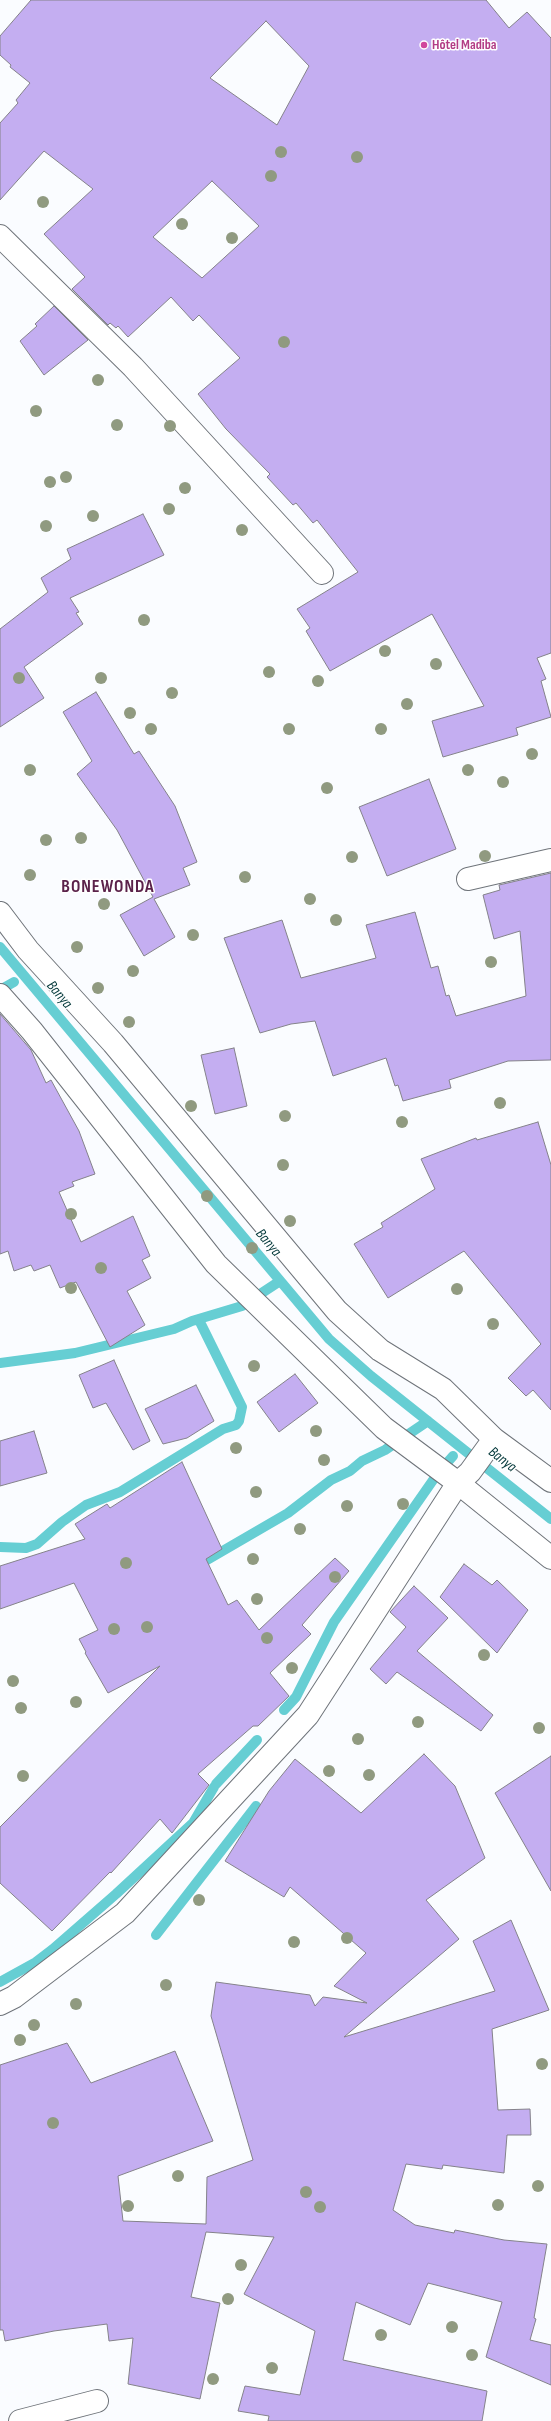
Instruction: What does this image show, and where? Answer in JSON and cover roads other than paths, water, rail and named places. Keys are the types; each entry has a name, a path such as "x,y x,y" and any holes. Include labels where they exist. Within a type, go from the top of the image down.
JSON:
{"street":[{"path":"0,236 133,367 322,573"},
{"path":"468,879 551,860"},
{"path":"0,913 28,950 113,1043 337,1311 380,1350 443,1389 490,1444 551,1481"},
{"path":"0,995 32,1031 216,1264 384,1428 464,1477 551,1558"},
{"path":"0,2004 14,1997 125,1913 308,1715 464,1477 490,1444"},
{"path":"20,2421 97,2401"}],"waterway":[{"name":"Banya","path":"0,947 329,1339 371,1376 551,1519"},
{"path":"0,990 14,982"},
{"path":"0,1363 75,1353 174,1329 192,1321 242,1306 280,1281"},
{"path":"0,1547 26,1548 37,1544 62,1522 86,1505 120,1492 223,1429 236,1425 239,1421 242,1407 199,1320"},
{"path":"195,1567 288,1513 331,1480 350,1471 362,1461 385,1450 428,1421"},
{"path":"284,1710 296,1697 334,1622 438,1473 453,1456"},
{"path":"216,1784 257,1740"},
{"path":"0,1982 36,1962 116,1894 193,1823 214,1787"},
{"path":"156,1935 256,1806"}],"place":[{"name":"Hôtel Madiba","path":"424,45"}],"district":[{"name":"BONEWONDA","path":"108,887"}]}
